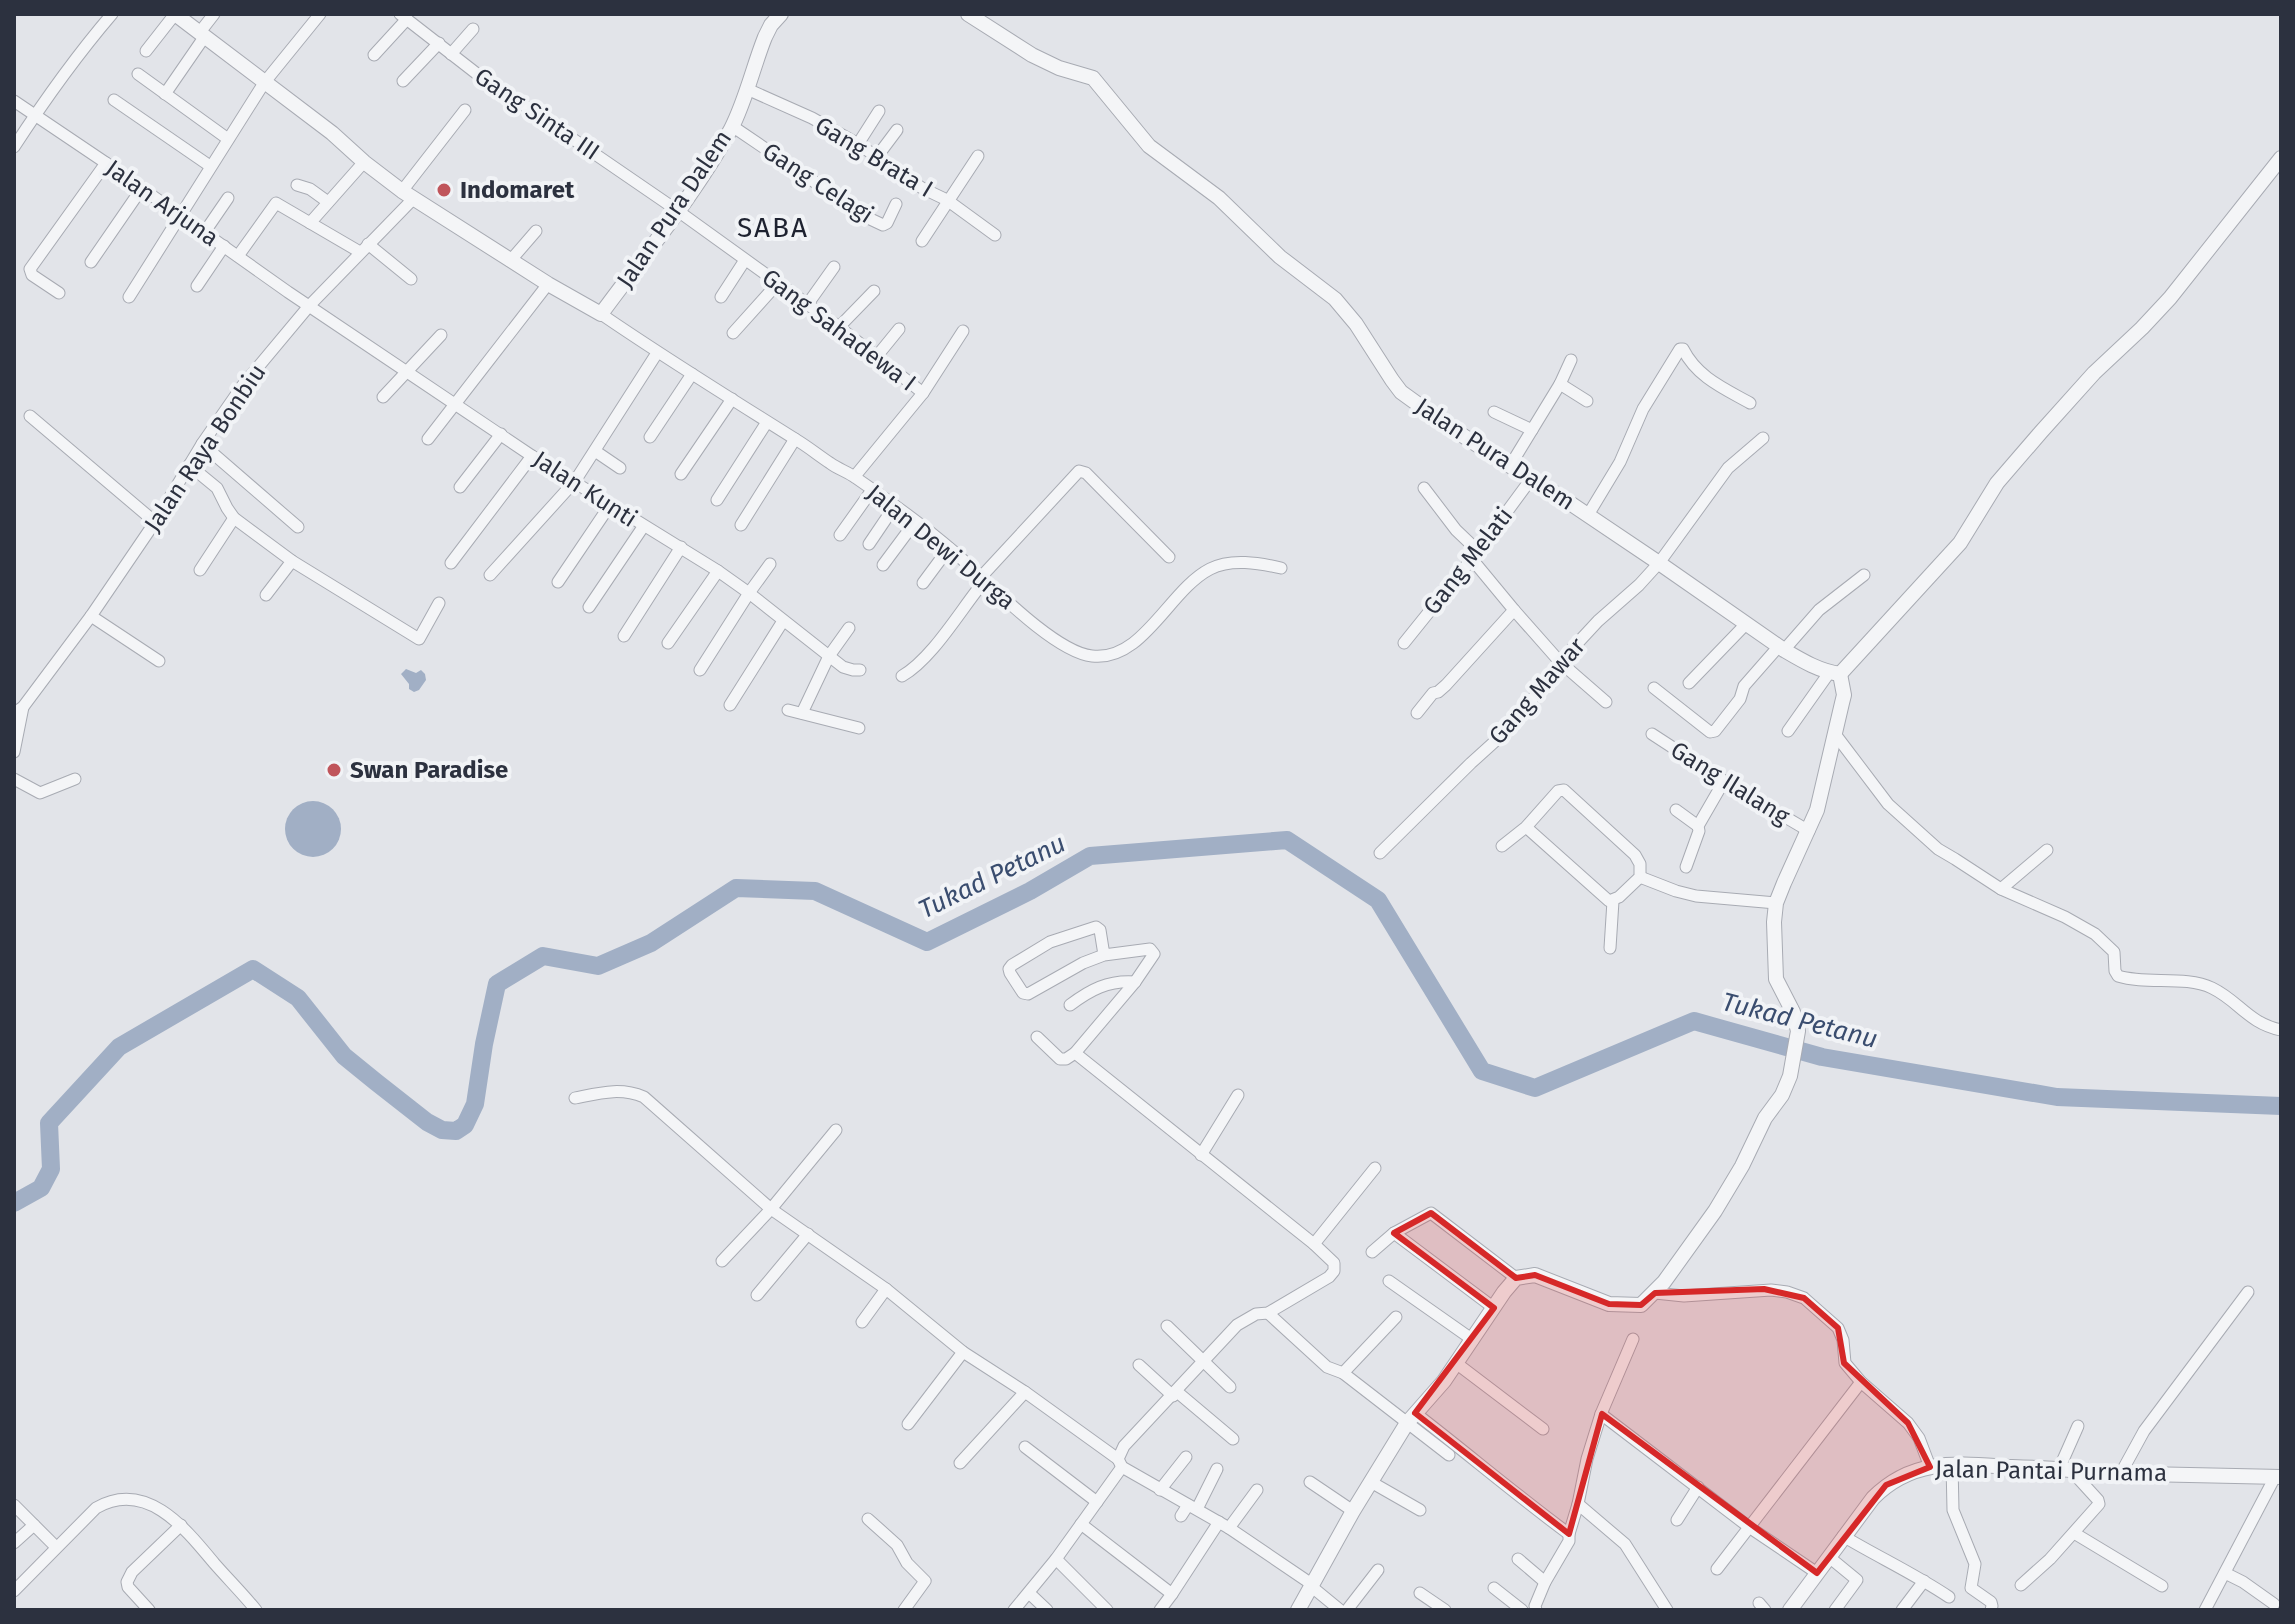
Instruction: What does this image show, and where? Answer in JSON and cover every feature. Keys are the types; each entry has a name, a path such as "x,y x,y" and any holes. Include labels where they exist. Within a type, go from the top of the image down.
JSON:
{"street":[{"path":"14,147 83,48 112,14"},
{"path":"165,94 214,14"},
{"path":"129,297 264,83 320,14"},
{"name":"Jalan Pura Dalem","path":"601,314 678,211 732,126 765,37 781,14"},
{"name":"Jalan Pura Dalem","path":"968,14 1032,55 1095,80 1149,146 1219,198 1280,257 1335,299 1356,324 1401,392 1659,563 1745,625 1782,648 1834,673"},
{"path":"146,51 180,15 408,195 510,261 601,314"},
{"path":"374,55 403,17"},
{"name":"Gang Sinta III","path":"403,17 498,89 678,211"},
{"path":"451,54 473,29"},
{"path":"403,81 439,43"},
{"path":"138,74 228,139"},
{"name":"Gang Brata I","path":"747,89 812,118 858,144 922,188 947,200 995,235"},
{"path":"114,100 210,166"},
{"name":"Jalan Arjuna","path":"14,101 309,306"},
{"name":"Jalan Raya Bonbiu","path":"19,710 91,616 243,385 408,195 465,110"},
{"path":"858,144 879,111"},
{"name":"Gang Celagi","path":"732,126 866,217 881,224 887,223 896,204"},
{"path":"876,158 897,130"},
{"path":"922,241 978,156"},
{"path":"1788,731 1834,673 1960,543 1997,483 2094,373 2170,298 2281,158"},
{"path":"310,223 364,162"},
{"path":"59,293 32,275 30,269 106,163"},
{"path":"297,185 310,189 328,202"},
{"path":"91,262 142,188"},
{"path":"204,233 228,198"},
{"path":"238,256 274,204 280,204 310,223 364,248 411,279"},
{"name":"Gang Sahadewa I","path":"678,211 839,327 923,393"},
{"path":"510,261 536,231"},
{"path":"197,286 224,246"},
{"path":"721,297 745,260"},
{"path":"807,305 834,267"},
{"path":"428,439 548,284"},
{"path":"733,333 777,284"},
{"path":"839,327 874,291"},
{"name":"Jalan Kunti","path":"309,306 532,456 718,571 843,667 860,670"},
{"name":"Jalan Dewi Durga","path":"601,314 832,465 855,476 949,548 1061,644 1086,655 1110,656 1128,647 1211,568 1242,562 1281,568"},
{"path":"877,356 899,329"},
{"path":"855,476 923,393 963,331"},
{"path":"383,397 441,335"},
{"path":"1588,515 1620,462 1643,409 1680,349 1712,382 1750,403"},
{"path":"490,575 575,481 657,353"},
{"path":"1510,466 1560,384 1571,360"},
{"path":"650,437 692,374"},
{"path":"1560,384 1587,401"},
{"path":"681,474 732,399"},
{"path":"1494,412 1532,430"},
{"path":"30,416 155,522"},
{"path":"717,500 767,422"},
{"path":"460,487 501,434"},
{"name":"Gang Mawar","path":"1380,853 1513,725 1560,662 1659,563 1728,468 1763,438"},
{"path":"741,525 795,439"},
{"path":"202,444 298,527"},
{"path":"595,451 620,468"},
{"path":"451,563 532,456"},
{"path":"189,465 220,491 234,518 292,561 419,639 439,603"},
{"path":"902,676 934,646 983,579 1079,471 1086,473 1169,557"},
{"name":"Gang Melati","path":"1404,643 1531,479"},
{"path":"1424,488 1514,610 1560,662 1606,702"},
{"path":"840,535 872,490"},
{"path":"558,582 610,505"},
{"path":"869,544 894,507"},
{"path":"200,570 234,518"},
{"path":"883,565 915,522"},
{"path":"589,607 643,527"},
{"path":"624,636 681,547"},
{"path":"923,583 949,548"},
{"path":"266,595 292,561"},
{"path":"700,670 770,564"},
{"path":"668,643 718,571"},
{"path":"1654,688 1710,732 1718,729 1740,699 1744,686 1819,610 1864,575"},
{"path":"1417,713 1514,610"},
{"path":"91,616 159,661"},
{"path":"730,705 783,621"},
{"path":"1689,683 1745,625"},
{"path":"802,713 829,656 849,628"},
{"path":"1298,1610 1353,1511 1411,1418 1439,1388 1516,1278 1535,1275 1609,1304 1641,1305 1655,1293 1715,1211 1742,1166 1790,1076 1798,1031 1793,1012 1776,979 1773,938 1776,903 1817,810 1844,695 1834,673"},
{"path":"14,752 19,710"},
{"path":"788,710 859,728"},
{"name":"Gang Ilalang","path":"1652,734 1809,831"},
{"path":"1835,734 1888,804 1938,849 2001,889 2095,934 2114,952 2118,976 2210,987 2255,1021 2281,1030"},
{"path":"14,779 40,793 75,779"},
{"path":"1686,867 1698,826 1724,781"},
{"path":"1502,846 1526,827 1558,791 1567,791 1635,855 1640,864 1640,877 1613,901 1610,948"},
{"path":"1676,810 1698,826"},
{"path":"1526,827 1602,896 1613,901"},
{"path":"2001,889 2047,850"},
{"path":"1640,877 1696,896 1776,903"},
{"path":"1037,1037 1060,1059 1075,1053 1135,982 1154,954 1152,950 1104,955 1083,963 1028,994 1023,993 1009,971 1012,965 1050,942 1096,927 1100,930 1104,955"},
{"path":"1070,1005 1109,982 1135,982"},
{"path":"1014,1610 1097,1502 1120,1463 1124,1446 1175,1394 1203,1359 1237,1325 1256,1314 1268,1313 1333,1273 1335,1268 1334,1263 1314,1244 1075,1053"},
{"path":"575,1098 610,1090 629,1091 644,1097 771,1209 886,1289 963,1352 1025,1392 1160,1490 1224,1525 1312,1586 1340,1610"},
{"path":"1201,1155 1238,1095"},
{"path":"722,1261 771,1209 836,1130"},
{"path":"1314,1244 1375,1168"},
{"path":"1372,1252 1394,1233 1425,1215 1434,1214 1516,1278"},
{"path":"1394,1233 1494,1308"},
{"path":"757,1295 808,1234"},
{"path":"1389,1281 1473,1340"},
{"path":"862,1322 886,1289"},
{"path":"1655,1293 1684,1296 1764,1289 1787,1292 1808,1301 1839,1330 1845,1363 1861,1382 1908,1423 1919,1438 1930,1467"},
{"path":"2121,1473 2144,1431 2248,1292"},
{"path":"1268,1313 1327,1367 1343,1373 1470,1455 1518,1497 1569,1534"},
{"path":"1343,1373 1396,1317"},
{"path":"1167,1326 1230,1387"},
{"path":"1533,1609 1569,1541 1587,1459 1601,1414 1633,1339"},
{"path":"908,1424 963,1352"},
{"path":"1456,1363 1543,1429"},
{"path":"1139,1365 1233,1439"},
{"path":"1717,1569 1861,1382"},
{"path":"960,1463 1025,1392"},
{"path":"1601,1414 1749,1527 1817,1573"},
{"path":"1411,1418 1449,1455"},
{"path":"2059,1469 2078,1426"},
{"path":"1025,1447 1097,1502"},
{"path":"1160,1490 1186,1457"},
{"path":"1952,1464 1953,1510 1975,1564 1971,1588 1991,1602 1991,1610"},
{"name":"Jalan Pantai Purnama","path":"1790,1610 1861,1511 1886,1485 1899,1477 1930,1467 1952,1464 2278,1477"},
{"path":"1181,1516 1193,1507 1217,1469"},
{"path":"2021,1585 2050,1559 2099,1504 2077,1477 2077,1470"},
{"path":"2205,1610 2278,1477"},
{"path":"1310,1482 1353,1511"},
{"path":"1371,1482 1420,1510"},
{"path":"1677,1520 1698,1487"},
{"path":"1160,1610 1224,1525 1257,1490"},
{"path":"14,1591 96,1508 109,1500 130,1498 142,1501 181,1525 256,1610"},
{"path":"1578,1504 1625,1544 1667,1610"},
{"path":"14,1505 56,1547"},
{"path":"868,1519 897,1545 907,1563 925,1581 904,1610"},
{"path":"1081,1524 1172,1594"},
{"path":"14,1543 34,1525"},
{"path":"149,1610 127,1582 132,1572 181,1525"},
{"path":"2074,1533 2162,1586"},
{"path":"1843,1536 1949,1597"},
{"path":"1829,1557 1857,1580 1835,1610"},
{"path":"1056,1559 1107,1610"},
{"path":"1518,1559 1545,1582"},
{"path":"1347,1610 1378,1570"},
{"path":"2225,1573 2274,1604"},
{"path":"1902,1610 1924,1581"},
{"path":"1494,1588 1522,1610"},
{"path":"1029,1593 1047,1610"},
{"path":"1420,1593 1445,1610"}],"highlighted area":[{"path":"1431,1213 1516,1278 1535,1275 1609,1304 1641,1305 1655,1293 1764,1289 1804,1298 1838,1328 1844,1363 1908,1423 1930,1467 1886,1485 1817,1573 1602,1414 1569,1534 1415,1413 1494,1308 1394,1233"}],"water":[{"path":"406,669 416,673 421,670 425,674 426,680 419,690 414,692 409,689 401,674"},
{"path":"313,801 333,809 341,829 333,849 313,857 293,849 285,829 293,809"}],"waterway":[{"name":"Tukad Petanu","path":"14,1203 41,1188 51,1169 49,1123 119,1047 253,969 298,998 344,1056 376,1082 427,1122 442,1130 456,1131 465,1125 475,1104 497,984 543,956 598,966 651,943 736,888 815,891 927,942 1030,891 1090,856 1287,840 1378,900 1482,1071 1535,1088 1694,1021 1822,1057 2057,1097 2281,1106"}],"place":[{"name":"Indomaret","path":"444,190"},
{"name":"Swan Paradise","path":"334,770"}],"district":[{"name":"SABA","path":"773,227"}]}
